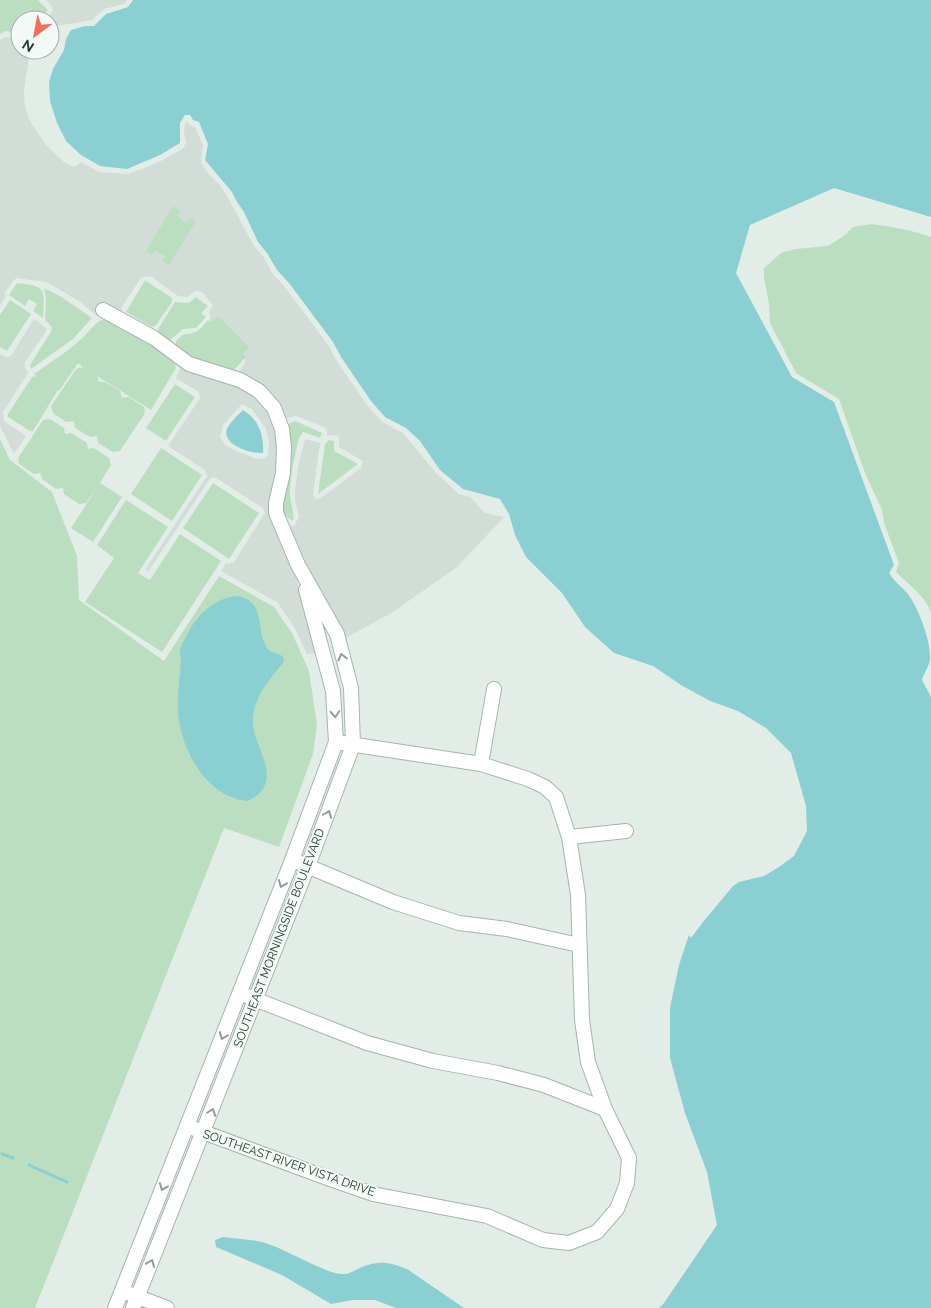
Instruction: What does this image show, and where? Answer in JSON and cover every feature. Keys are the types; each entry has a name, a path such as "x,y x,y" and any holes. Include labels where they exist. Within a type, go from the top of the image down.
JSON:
{"street":[{"name":"SOUTHEAST MORNINGSIDE BOULEVARD","path":"103,310 154,338 189,364 240,380 259,391 274,408 282,429 284,447 283,473 276,503 276,513 298,565 337,634 351,688 353,745 204,1133 136,1302"},
{"name":"SOUTHEAST MORNINGSIDE BOULEVARD","path":"115,1308 292,860 336,742 334,691 298,565"},
{"path":"481,764 494,690"},
{"name":"SOUTHEAST RIVER VISTA DRIVE","path":"188,1126 373,1194 487,1216 543,1240 569,1243 597,1232 617,1209 627,1183 629,1158 605,1109 588,1062 582,1020 578,894 569,837 556,797 545,787 528,779 481,764 336,742"},
{"path":"569,837 626,831"},
{"path":"292,860 393,902 459,923 508,929 580,945"},
{"path":"239,993 367,1043 433,1061 498,1073 544,1085 605,1109"},
{"path":"122,1291 136,1302 167,1308"}],"shaded area":[{"path":"46,0 127,0 120,5 104,9 92,20 60,25 60,10 53,10"},
{"path":"5,37 10,38 10,60 29,60 24,91 25,107 30,121 46,145 64,162 72,166 76,166 81,162 99,172 129,174 161,161 179,151 186,142 184,133 187,121 189,125 195,127 203,145 201,163 227,196 254,246 263,256 272,273 285,287 329,346 336,360 367,405 382,422 403,433 437,474 459,494 470,497 485,513 504,517 457,567 393,612 344,639 303,563 286,524 295,525 299,516 295,500 295,490 305,439 320,443 313,494 316,499 321,498 361,468 363,461 339,447 339,437 335,435 327,436 327,431 324,427 296,416 285,420 238,373 245,363 245,358 207,324 211,318 209,312 213,305 202,292 195,291 187,297 178,296 152,277 146,276 140,279 122,307 121,314 101,303 95,313 97,316 82,303 47,282 16,278 5,292 5,298 0,306 0,40"},
{"path":"34,319 46,328 46,331 25,362 25,368 28,373 3,412 4,421 26,436 14,454 0,426 0,354 7,357 11,356"},
{"path":"181,366 238,385 255,395 270,411 277,431 279,448 278,473 274,486 293,568 318,653 307,654 296,630 277,602 221,571 226,563 234,562 265,513 263,508 216,478 213,477 209,480 148,572 145,570 207,476 205,470 168,446 200,398 199,392 176,378","holes":["242,404 252,409 266,429 269,443 268,455 265,458 256,459 232,449 225,445 220,437 223,425"]}],"green space":[{"path":"0,0 38,0 48,10 10,10 10,32 5,31 0,34"},
{"path":"173,206 180,211 177,217 187,223 190,218 196,221 169,265 163,261 165,256 155,250 152,255 146,251"},
{"path":"872,224 931,237 931,612 920,595 896,572 899,563 884,523 882,510 865,473 839,399 796,373 770,323 764,268 781,253 795,249 828,246 845,235 853,227"},
{"path":"146,281 172,298 172,302 156,325 152,327 126,312"},
{"path":"17,283 34,286 42,291 44,301 43,318 33,311 37,304 29,299 25,306 9,295"},
{"path":"44,288 60,296 92,318 73,339 31,369 30,365 52,330 45,320 46,298"},
{"path":"196,297 208,306 201,313 206,317 196,328 183,329 170,340 158,331 175,302 189,303"},
{"path":"10,300 31,314 7,351 0,347 0,315"},
{"path":"218,316 249,347 243,354 246,357 233,371 190,356 176,347 176,341 182,336 197,331 208,320 211,323"},
{"path":"107,318 145,338 175,363 176,368 151,410 97,376 99,382 105,382 120,391 122,398 129,397 144,407 145,413 120,451 113,452 98,443 97,436 90,437 75,428 74,421 66,422 53,413 51,406 76,369 83,367 78,363 58,390 33,431 8,417 8,414 32,377 36,376 34,374 75,345 92,327"},
{"path":"175,384 195,397 166,441 146,428"},
{"path":"50,419 64,428 65,434 71,433 87,443 88,449 94,448 109,458 111,465 100,483 122,497 93,542 71,528 98,486 86,503 79,504 64,494 63,488 56,489 42,479 40,473 34,474 19,464 18,458 43,420"},
{"path":"295,421 322,433 320,438 303,432 299,438 290,486 293,521 284,515 282,503 289,479 290,459 286,428"},
{"path":"0,439 10,460 52,492 77,556 79,600 164,661 219,576 274,607 292,633 309,671 317,725 313,754 279,847 224,828 35,1308 0,1308"},
{"path":"329,440 334,441 334,451 358,464 318,494 325,444"},
{"path":"161,448 202,475 172,521 131,494"},
{"path":"213,483 259,513 229,559 183,528"},
{"path":"126,500 168,527 138,573 150,580 180,534 221,561 162,652 85,602 114,558 97,545"}],"water":[{"path":"133,0 931,0 931,217 834,188 750,225 736,273 792,377 834,402 894,565 889,573 908,594 921,618 929,644 930,661 922,680 931,697 931,1308 659,1308 717,1225 707,1172 685,1113 670,1058 670,1008 679,965 689,935 691,938 733,886 739,882 764,876 794,856 807,831 806,806 791,753 766,728 738,711 710,701 681,685 653,666 614,653 585,627 562,593 526,557 515,535 509,514 500,499 463,489 440,470 420,441 406,428 385,417 371,401 333,342 277,270 258,242 232,192 205,160 208,144 199,122 193,120 190,115 185,115 180,123 180,143 160,155 127,169 100,166 81,155 66,141 57,123 50,101 49,82 53,69 60,60 64,50 66,39 71,30 85,26 94,26 106,14 128,7"},
{"path":"243,410 257,423 263,440 263,453 245,450 228,439 227,429"},
{"path":"234,596 245,598 252,603 256,609 264,642 268,649 284,658 283,663 260,694 254,709 254,728 267,773 266,783 260,793 248,801 233,798 220,791 198,769 184,741 178,711 180,651 182,643 197,619 207,609 219,601"},
{"path":"223,1237 265,1243 328,1271 337,1273 349,1273 374,1263 395,1265 407,1269 464,1308 396,1308 375,1300 353,1300 331,1304 282,1275 216,1247 215,1240"}],"waterway":[{"path":"2,1154 13,1158"},
{"path":"29,1165 67,1182"}]}
